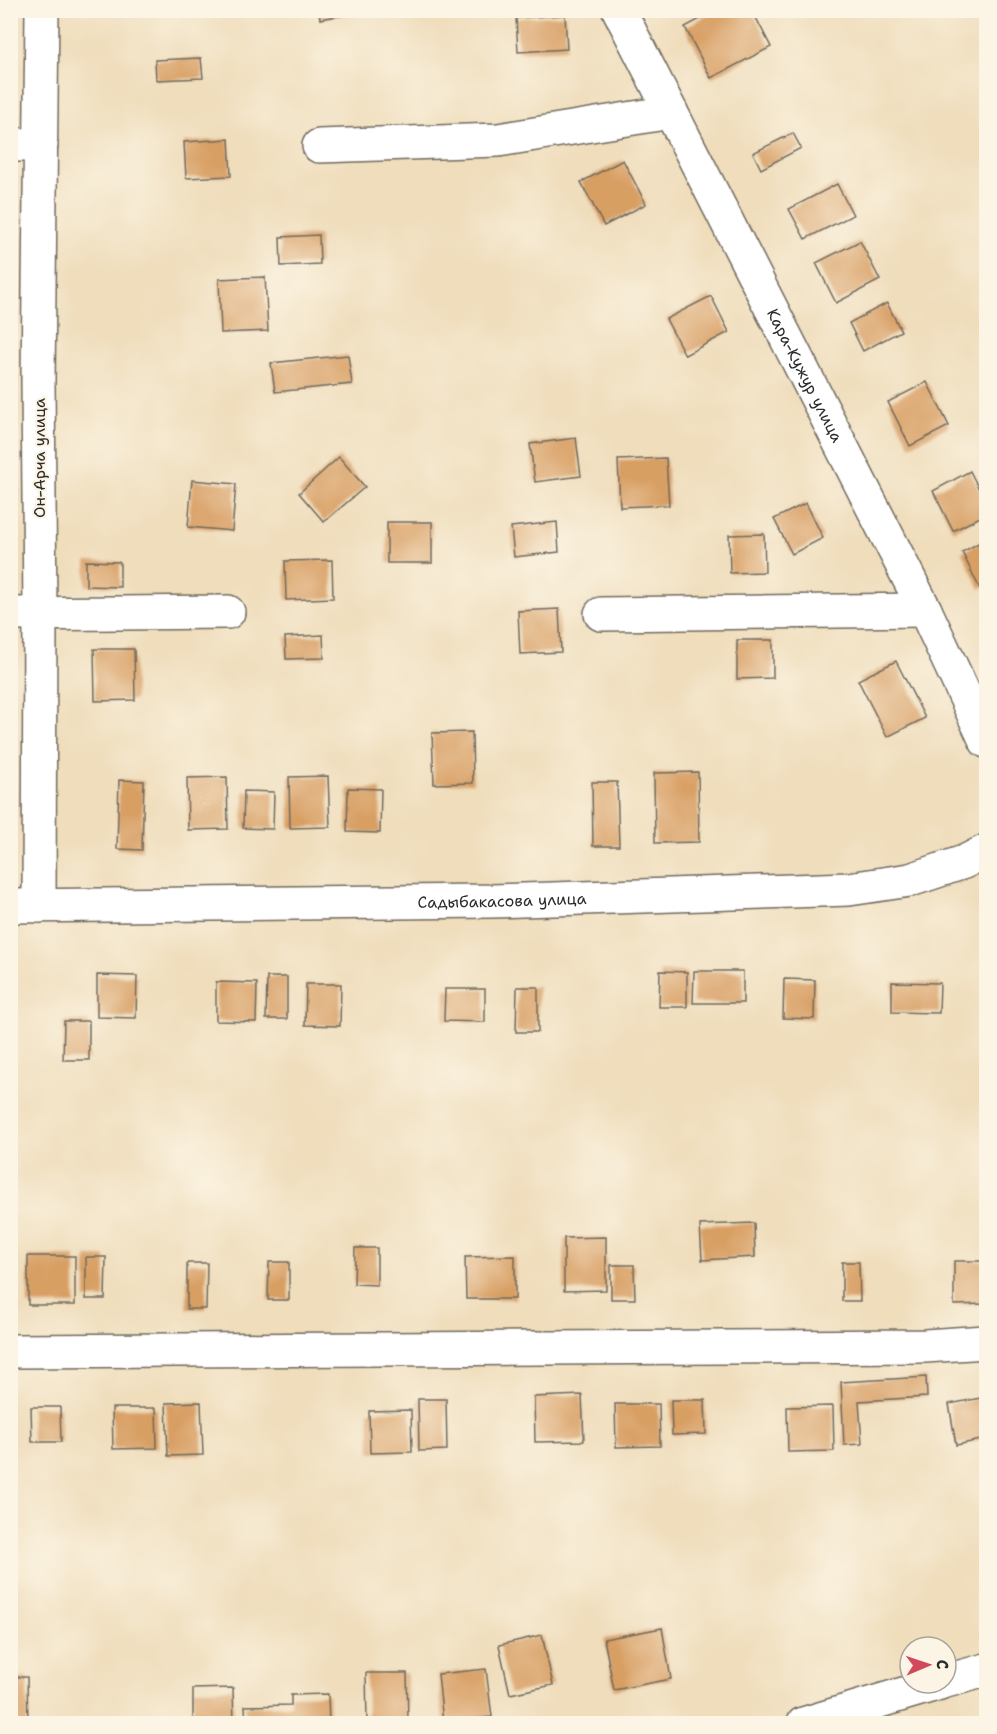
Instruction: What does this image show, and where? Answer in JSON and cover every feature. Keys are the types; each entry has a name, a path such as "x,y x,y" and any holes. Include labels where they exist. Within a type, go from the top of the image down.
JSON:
{"street":[{"name":"Он-Арча улица","path":"25,906 25,613 38,382 26,145 42,10"},
{"name":"Кара-Кужур улица","path":"619,10 925,610 987,741"},
{"path":"319,146 498,140 671,112"},
{"path":"601,614 925,610"},
{"path":"25,613 228,612"},
{"name":"Садыбакасова улица","path":"25,906 492,901 849,890 910,880 964,862 987,851"},
{"path":"10,1351 925,1346 987,1342"},
{"path":"958,1678 987,1670"},
{"path":"803,1724 841,1718 906,1695"}],"building":[{"path":"319,10 360,10 360,12 320,19"},
{"path":"717,10 752,10 771,47 711,78 685,27"},
{"path":"565,15 567,49 518,52 516,18"},
{"path":"201,58 203,78 156,80 155,60"},
{"path":"793,133 801,148 761,169 753,153"},
{"path":"229,139 231,176 186,178 184,142"},
{"path":"623,160 646,204 604,226 581,182"},
{"path":"837,184 853,215 805,239 789,209"},
{"path":"319,235 320,264 281,266 280,237"},
{"path":"860,241 880,280 836,303 816,263"},
{"path":"265,277 268,331 221,333 219,279"},
{"path":"711,296 729,332 685,355 666,319"},
{"path":"887,303 901,331 863,351 849,323"},
{"path":"348,355 352,384 275,392 271,363"},
{"path":"927,382 949,426 910,446 888,402"},
{"path":"576,438 581,476 535,482 530,444"},
{"path":"339,457 365,487 324,522 299,493"},
{"path":"666,458 669,505 620,507 618,460"},
{"path":"970,471 986,503 986,514 953,531 933,491"},
{"path":"192,480 236,484 232,531 188,527"},
{"path":"806,503 823,538 792,554 774,519"},
{"path":"387,522 432,522 432,563 387,563"},
{"path":"557,522 559,552 514,557 511,527"},
{"path":"764,534 765,572 730,573 729,535"},
{"path":"986,539 986,585 980,589 962,552"},
{"path":"332,560 333,598 286,600 285,561"},
{"path":"86,561 120,562 120,587 86,586"},
{"path":"559,609 561,652 520,654 518,611"},
{"path":"323,635 324,658 286,659 285,637"},
{"path":"737,640 773,640 773,678 737,679"},
{"path":"94,649 134,649 135,700 95,701"},
{"path":"896,661 925,718 887,737 858,680"},
{"path":"472,732 473,783 434,784 432,733"},
{"path":"698,772 699,842 655,843 654,773"},
{"path":"328,776 330,827 290,828 289,777"},
{"path":"227,777 228,829 188,830 187,778"},
{"path":"119,780 144,781 142,850 117,849"},
{"path":"592,782 617,782 619,846 593,846"},
{"path":"348,788 381,789 380,833 347,832"},
{"path":"244,791 274,792 273,829 243,828"},
{"path":"660,971 687,972 687,1007 659,1007"},
{"path":"694,971 743,971 743,1003 693,1003"},
{"path":"97,975 137,976 136,1018 97,1017"},
{"path":"267,977 287,977 287,1019 266,1019"},
{"path":"784,979 815,980 814,1019 783,1018"},
{"path":"216,982 257,983 256,1022 216,1021"},
{"path":"892,982 940,983 939,1013 892,1012"},
{"path":"306,984 341,984 340,1026 305,1025"},
{"path":"517,987 538,987 538,1032 516,1032"},
{"path":"445,989 485,989 485,1022 444,1021"},
{"path":"64,1021 89,1021 89,1060 63,1060"},
{"path":"754,1223 755,1257 702,1260 700,1225"},
{"path":"606,1237 606,1290 564,1291 564,1238"},
{"path":"355,1248 377,1248 377,1285 354,1284"},
{"path":"28,1256 75,1256 75,1305 28,1305"},
{"path":"515,1256 515,1299 466,1299 465,1257"},
{"path":"86,1257 106,1257 105,1299 86,1299"},
{"path":"954,1261 986,1261 986,1304 954,1305"},
{"path":"269,1262 289,1262 289,1300 268,1300"},
{"path":"842,1262 859,1262 860,1301 842,1301"},
{"path":"187,1263 207,1263 206,1309 187,1309"},
{"path":"611,1265 634,1265 635,1299 611,1299"},
{"path":"926,1377 927,1397 859,1401 862,1444 844,1445 841,1382"},
{"path":"582,1395 584,1441 535,1442 534,1397"},
{"path":"986,1397 986,1439 956,1445 949,1404"},
{"path":"418,1399 446,1399 447,1450 419,1451"},
{"path":"671,1400 705,1400 706,1434 672,1435"},
{"path":"201,1402 203,1455 168,1456 166,1403"},
{"path":"615,1404 659,1404 660,1446 616,1447"},
{"path":"833,1406 834,1451 788,1452 787,1407"},
{"path":"31,1407 60,1407 61,1442 32,1442"},
{"path":"112,1408 156,1408 157,1448 113,1449"},
{"path":"411,1410 412,1452 370,1453 369,1411"},
{"path":"662,1628 671,1679 614,1690 604,1639"},
{"path":"542,1635 553,1685 510,1694 499,1645"},
{"path":"486,1669 492,1717 443,1722 438,1674"},
{"path":"366,1673 407,1673 408,1722 367,1722"},
{"path":"10,1677 27,1677 28,1724 10,1724"},
{"path":"233,1688 234,1724 193,1724 193,1689"},
{"path":"328,1694 329,1724 246,1724 245,1706 291,1705 291,1695"}]}
